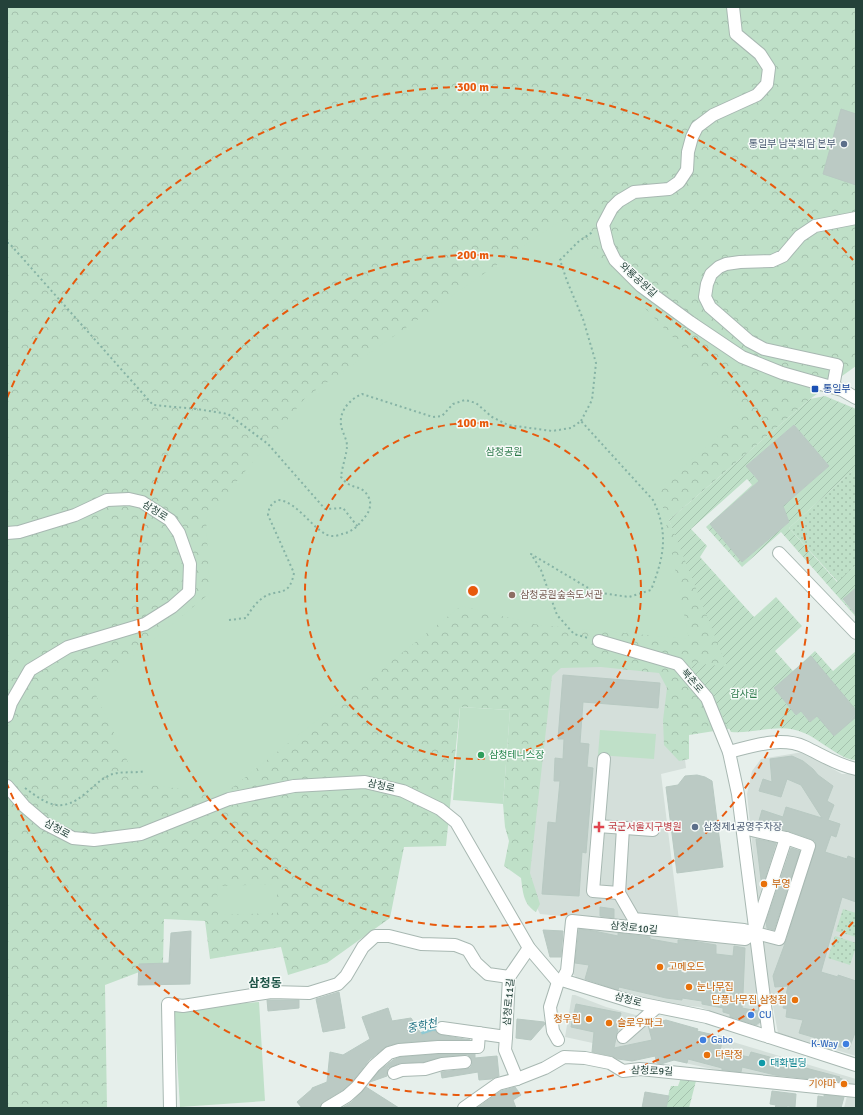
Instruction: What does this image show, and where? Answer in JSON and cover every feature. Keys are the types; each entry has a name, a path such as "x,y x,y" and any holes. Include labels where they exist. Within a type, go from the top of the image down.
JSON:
{"street":[{"path":"603,225 612,208 619,201 634,192 669,189 679,182 687,170 688,152 692,137 697,127 713,115 757,95 767,84 769,68 760,54 736,34 733,7"},
{"path":"833,387 837,365 764,349 749,341 710,307 705,297 707,284 711,274 719,267 726,264 740,262 772,261 783,256 800,236 815,226 856,218"},
{"name":"와룡공원길","path":"603,225 608,246 615,260 642,286 690,322 742,357 782,373 842,390 856,398"},
{"name":"삼청로","path":"7,533 19,532 75,515 107,500 128,499 142,502 170,520 179,533 190,564 189,592 172,607 145,624 68,647 30,670 11,704 7,716"},
{"path":"779,553 856,634"},
{"name":"북촌로","path":"598,641 678,664 708,698 729,752 738,794 769,1037"},
{"path":"729,752 770,742 787,743 803,746 842,766 856,769"},
{"path":"604,759 593,891 619,894"},
{"name":"삼청로","path":"7,786 24,806 44,823 73,838 94,840 141,834 229,799 294,786 365,782 403,791 440,809 456,822 529,948 560,981 633,1002 707,1017 856,1064"},
{"path":"598,826 653,830"},
{"path":"623,828 619,894 634,919 755,932 779,939 809,846 786,838 742,828"},
{"name":"북촌로","path":"755,932 786,838"},
{"name":"삼청로10길","path":"560,981 567,971 572,921 745,939 755,932"},
{"path":"170,1108 168,1004 183,1006 271,992 309,993 338,984 346,976 363,946 375,936 390,936 421,944 455,945 468,950 476,963 488,974 509,977"},
{"name":"삼청로11길","path":"517,1079 506,1050 509,977 529,948"},
{"path":"558,1040 553,1031 550,1007 560,981"},
{"name":"삼청로","path":"623,1037 658,1007"},
{"name":"삼청로11길","path":"442,1028 506,1037"},
{"path":"327,1108 347,1096 357,1087 374,1066 390,1054 399,1050 438,1047 478,1047 479,1033"},
{"name":"삼청로9길","path":"464,1108 498,1084 517,1079 545,1068 564,1057 585,1058 610,1063 623,1071 640,1068 856,1091"},
{"path":"394,1073 402,1070 425,1069 442,1064 464,1062"}],"path":[{"path":"229,620 246,618 257,602 266,595 280,592 288,588 293,580 294,573 268,515 269,508 278,500 284,500 294,506 327,535 332,536 344,534 358,527 368,514 370,502 367,495 359,487 348,485 341,476 347,447 341,425 342,414 354,397 362,394 433,417 442,416 453,404 465,400 476,403 492,417 508,425 552,431 571,428 581,421 592,400 596,364 583,319 560,260 578,242 603,225"},
{"path":"7,243 9,243 153,405 197,409 228,414 268,444 325,509 343,508 358,527"},
{"path":"581,421 653,500 659,513 663,529 664,544 659,568 651,590 629,597 595,592 531,554 541,570 557,615 574,634 598,641"},
{"path":"43,802 64,806 82,796 109,775 145,771"}],"shaded area":[{"name":"국군서울지구병원","path":"548,665 674,666 686,768 661,774 679,920 639,923 540,914 524,881"},
{"path":"803,752 842,774 856,774 856,1056 778,1033 764,959 747,794 752,771 761,759"},
{"path":"577,925 754,944 764,1020 755,1029 700,1007 656,1003 583,984 570,971"},
{"path":"572,995 606,1007 703,1033 856,1079 856,1108 844,1108 847,1096 763,1080 565,1037"}],"green space":[{"path":"7,7 856,7 856,366 810,399 669,520 759,724 689,735 689,759 679,761 664,745 663,720 667,688 659,673 601,667 561,668 552,676 530,873 540,904 536,912 528,905 526,901 523,893 521,878 504,866 509,841 505,827 503,804 510,710 460,707 446,846 404,847 390,918 327,963 288,975 281,947 210,959 205,921 164,919 163,963 105,985 107,1108 7,1108"},
{"name":"삼청공원","path":"561,220 745,413 659,488 689,639 539,625 461,606 223,795 138,783 93,689 210,593 206,519 306,397"},
{"name":"감사원","path":"825,396 856,409 856,474 852,471 789,528 837,582 856,565 856,588 843,600 856,615 856,617 781,532 742,567 706,527 752,485 747,479 691,529 707,546 700,557 754,617 776,597 802,626 775,651 793,671 815,651 833,671 856,651 856,710 811,657 774,688 796,715 801,711 810,722 817,716 856,717 856,760 844,757 810,736 795,730 777,728 731,732 715,702 688,662 727,667 669,520 810,399","holes":["794,425 829,466 783,506 789,522 742,562 710,524 759,481 746,466"]},
{"path":"853,470 856,474 856,565 838,582 789,528"},
{"name":"삼청테니스장","path":"460,707 510,710 503,804 453,800"},
{"path":"600,730 656,734 654,759 598,755"},
{"path":"277,884 277,913 218,915 217,886"},
{"path":"843,909 856,913 856,937 836,931"},
{"path":"835,936 856,943 850,965 828,958"},
{"path":"259,1002 265,1101 180,1107 174,1008"},
{"path":"682,1075 697,1077 689,1108 666,1108 671,1086 678,1086"}],"building":[{"name":"통일부 남북회담 본부","path":"841,109 856,114 856,185 823,174"},
{"path":"794,425 829,466 783,506 789,522 742,562 710,524 759,481 746,466"},
{"path":"856,588 856,615 843,599"},
{"path":"811,656 856,710 856,717 834,736 817,716 810,722 801,711 796,715 774,688"},
{"path":"563,675 660,683 658,708 583,702 580,743 589,744 587,767 593,768 586,853 582,852 579,896 542,894 548,822 556,823 560,781 554,781 555,758 563,759 564,739 558,739"},
{"path":"792,756 803,761 833,786 827,801 834,805 828,820 840,824 836,837 831,835 825,852 847,859 848,856 856,859 856,902 842,897 821,972 838,977 838,975 856,981 856,1030 849,1049 822,1043 823,1040 799,1033 803,1020 786,1017 787,1009 783,1008 788,986 775,987 773,976 787,938 816,845 815,841 811,839 788,831 758,824 762,810 783,817 786,807 822,818 801,785 787,779 781,797 759,791 763,779 772,782 770,759"},
{"name":"삼청제1공영주차장","path":"697,775 712,781 723,867 677,873 666,787 678,785 685,776"},
{"path":"756,839 776,843 762,888 759,863"},
{"path":"791,848 800,851 774,930 767,928 766,922"},
{"path":"600,907 614,909 614,918 600,916"},
{"path":"579,929 618,936 618,933 650,937 650,939 678,944 678,940 716,945 716,954 733,956 734,946 745,948 744,994 742,1008 758,1011 760,1022 756,1025 730,1017 730,1014 723,1012 723,1008 702,1004 702,1001 682,998 682,1000 666,998 619,987 618,990 585,979 589,965 575,963"},
{"path":"543,930 563,931 561,957 550,957"},
{"path":"191,931 190,984 138,985 139,964 169,963 171,933"},
{"path":"339,992 345,1028 323,1032 316,999"},
{"path":"267,1000 299,1000 299,1008 268,1011"},
{"path":"576,1004 621,1013 614,1048 652,1040 648,1025 666,1020 698,1029 697,1031 723,1037 720,1051 749,1057 751,1052 788,1063 799,1063 798,1066 840,1077 839,1078 848,1081 847,1083 775,1075 742,1067 741,1072 722,1070 722,1068 688,1059 687,1063 674,1060 661,1064 657,1063 655,1056 632,1061 592,1052 594,1032 571,1027"},
{"path":"388,1008 392,1021 411,1018 422,1035 434,1031 441,1035 470,1040 437,1040 398,1043 387,1046 369,1060 352,1082 343,1090 323,1102 320,1108 302,1108 297,1102 312,1088 327,1082 330,1052 343,1055 370,1039 362,1017"},
{"path":"517,1019 544,1022 545,1024 531,1040 516,1038"},
{"path":"438,1054 475,1054 475,1058 497,1056 499,1076 491,1079 479,1080 478,1072 442,1078 441,1072 470,1068 472,1065 471,1058 468,1055 464,1055 441,1057 424,1062 400,1063 388,1068 387,1076 370,1082 379,1071 393,1060 400,1057"},
{"path":"366,1087 399,1108 342,1108 352,1102"},
{"path":"515,1087 521,1095 513,1100 516,1108 477,1108 501,1091"},
{"path":"772,1091 796,1094 795,1107 787,1106 787,1108 775,1108 776,1105 770,1104"},
{"path":"645,1092 669,1096 666,1108 642,1108"},
{"path":"824,1095 844,1097 841,1108 817,1108 818,1096 824,1097"}],"waterway":[{"name":"중학천","path":"418,1035 432,1030 441,1030"}],"place":[{"name":"통일부 남북회담 본부","path":"844,144"},
{"name":"통일부","path":"815,389"},
{"name":"삼청공원숲속도서관","path":"512,595"},
{"name":"삼청테니스장","path":"481,755"},
{"name":"국군서울지구병원","path":"599,827"},
{"name":"삼청제1공영주차장","path":"695,827"},
{"name":"부영","path":"764,884"},
{"name":"고메오드","path":"660,967"},
{"name":"눈나무집","path":"689,987"},
{"name":"단풍나무집 삼청점","path":"795,1000"},
{"name":"CU","path":"751,1015"},
{"name":"청우림","path":"589,1019"},
{"name":"슬로우파크","path":"609,1023"},
{"name":"Gabo","path":"703,1040"},
{"name":"K-Way","path":"846,1044"},
{"name":"다락정","path":"707,1055"},
{"name":"대화빌딩","path":"762,1063"},
{"name":"기야마","path":"844,1084"}],"district":[{"name":"삼청동","path":"265,983"}]}
